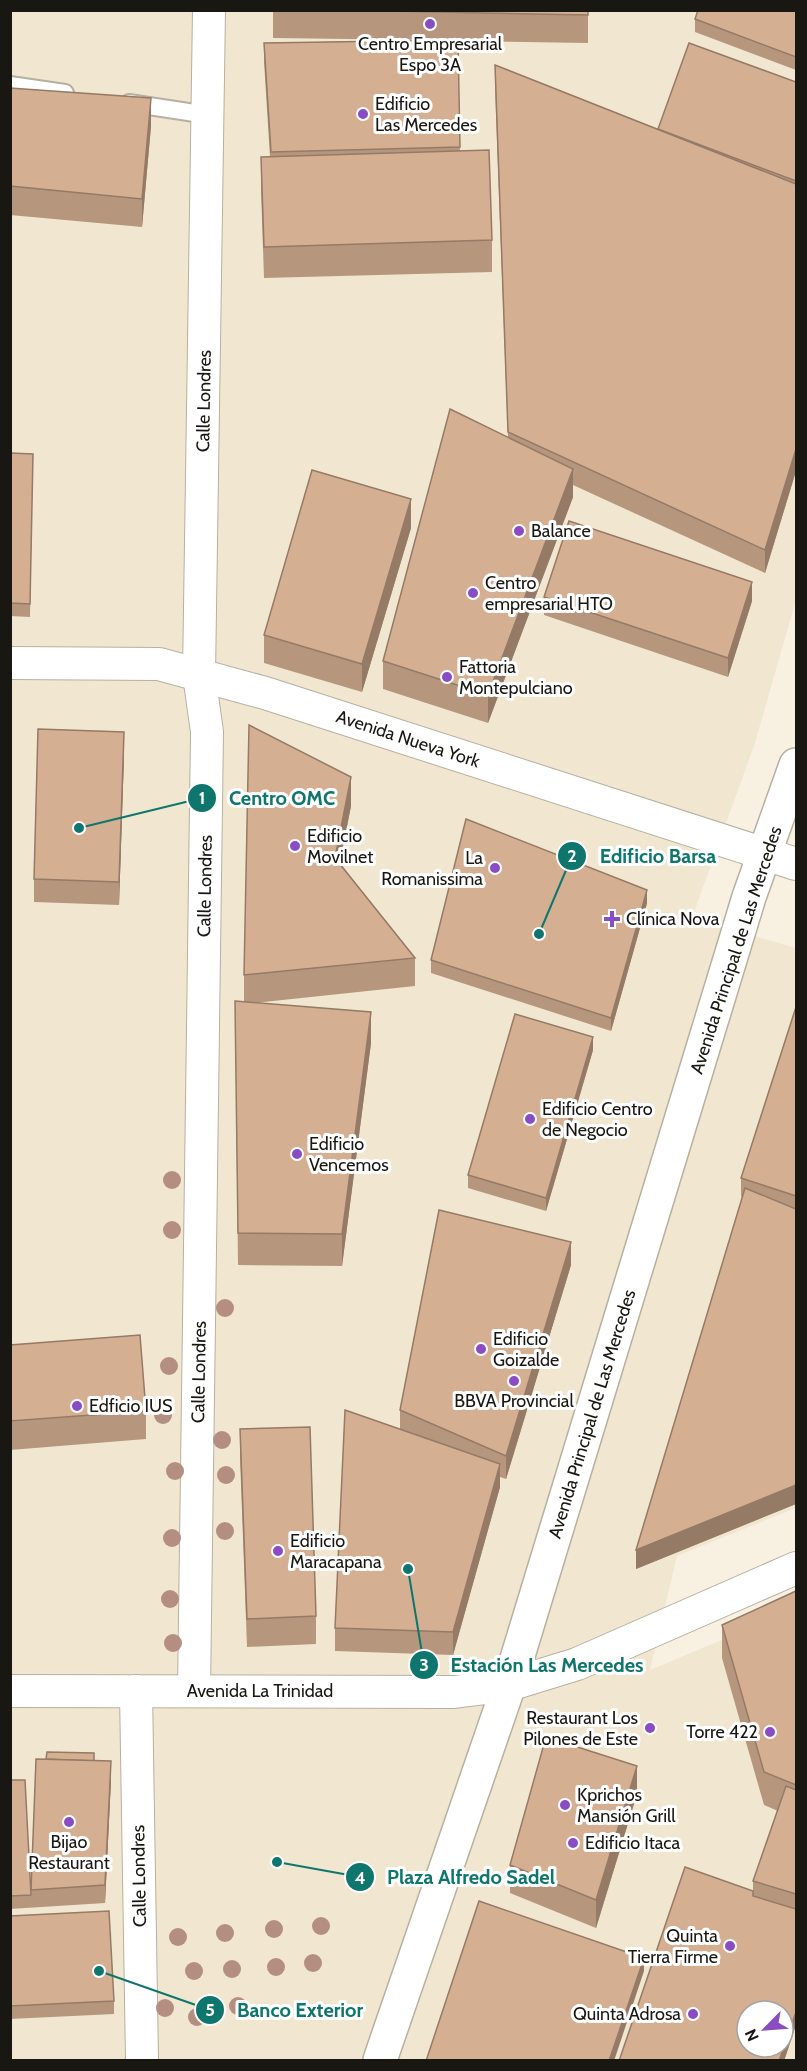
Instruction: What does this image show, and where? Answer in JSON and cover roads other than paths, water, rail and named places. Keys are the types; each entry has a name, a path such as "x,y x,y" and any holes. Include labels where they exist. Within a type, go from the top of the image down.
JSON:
{"street":[{"name":"Calle Londres","path":"194,1691 207,732 199,675 209,10"},
{"name":"Avenida Nueva York","path":"10,663 159,664 265,693 796,864"},
{"name":"Avenida Principal de Las Mercedes","path":"380,2061 509,1685 749,897 796,765"},
{"name":"Avenida La Trinidad","path":"10,1691 454,1692 509,1685 577,1664 796,1568"},
{"name":"Calle Londres","path":"136,1691 142,2061"}],"lane":[{"path":"10,85 80,96"},
{"path":"115,101 208,115"}],"place":[{"name":"Centro Empresarial Espo 3A","path":"430,24"},
{"name":"Edificio Las Mercedes","path":"363,114"},
{"name":"Balance","path":"519,531"},
{"name":"Centro empresarial HTO","path":"473,593"},
{"name":"Fattoria Montepulciano","path":"447,677"},
{"name":"Centro OMC","path":"79,828"},
{"name":"Edificio Movilnet","path":"295,846"},
{"name":"La Romanissima","path":"495,868"},
{"name":"Clínica Nova","path":"612,919"},
{"name":"Edificio Barsa","path":"539,934"},
{"name":"Edificio Centro de Negocio","path":"530,1119"},
{"name":"Edificio Vencemos","path":"297,1154"},
{"name":"Edificio Goizalde","path":"481,1349"},
{"name":"BBVA Provincial","path":"514,1381"},
{"name":"Edficio IUS","path":"77,1406"},
{"name":"Edificio Maracapana","path":"278,1551"},
{"name":"Estación Las Mercedes","path":"408,1569"},
{"name":"Restaurant Los Pilones de Este","path":"650,1728"},
{"name":"Torre 422","path":"770,1732"},
{"name":"Kprichos Mansión Grill","path":"565,1805"},
{"name":"Bijao Restaurant","path":"69,1822"},
{"name":"Edificio Itaca","path":"573,1843"},
{"name":"Plaza Alfredo Sadel","path":"277,1862"},
{"name":"Quinta Tierra Firme","path":"730,1946"},
{"name":"Banco Exterior","path":"99,1971"},
{"name":"Quinta Adrosa","path":"693,2014"}]}
